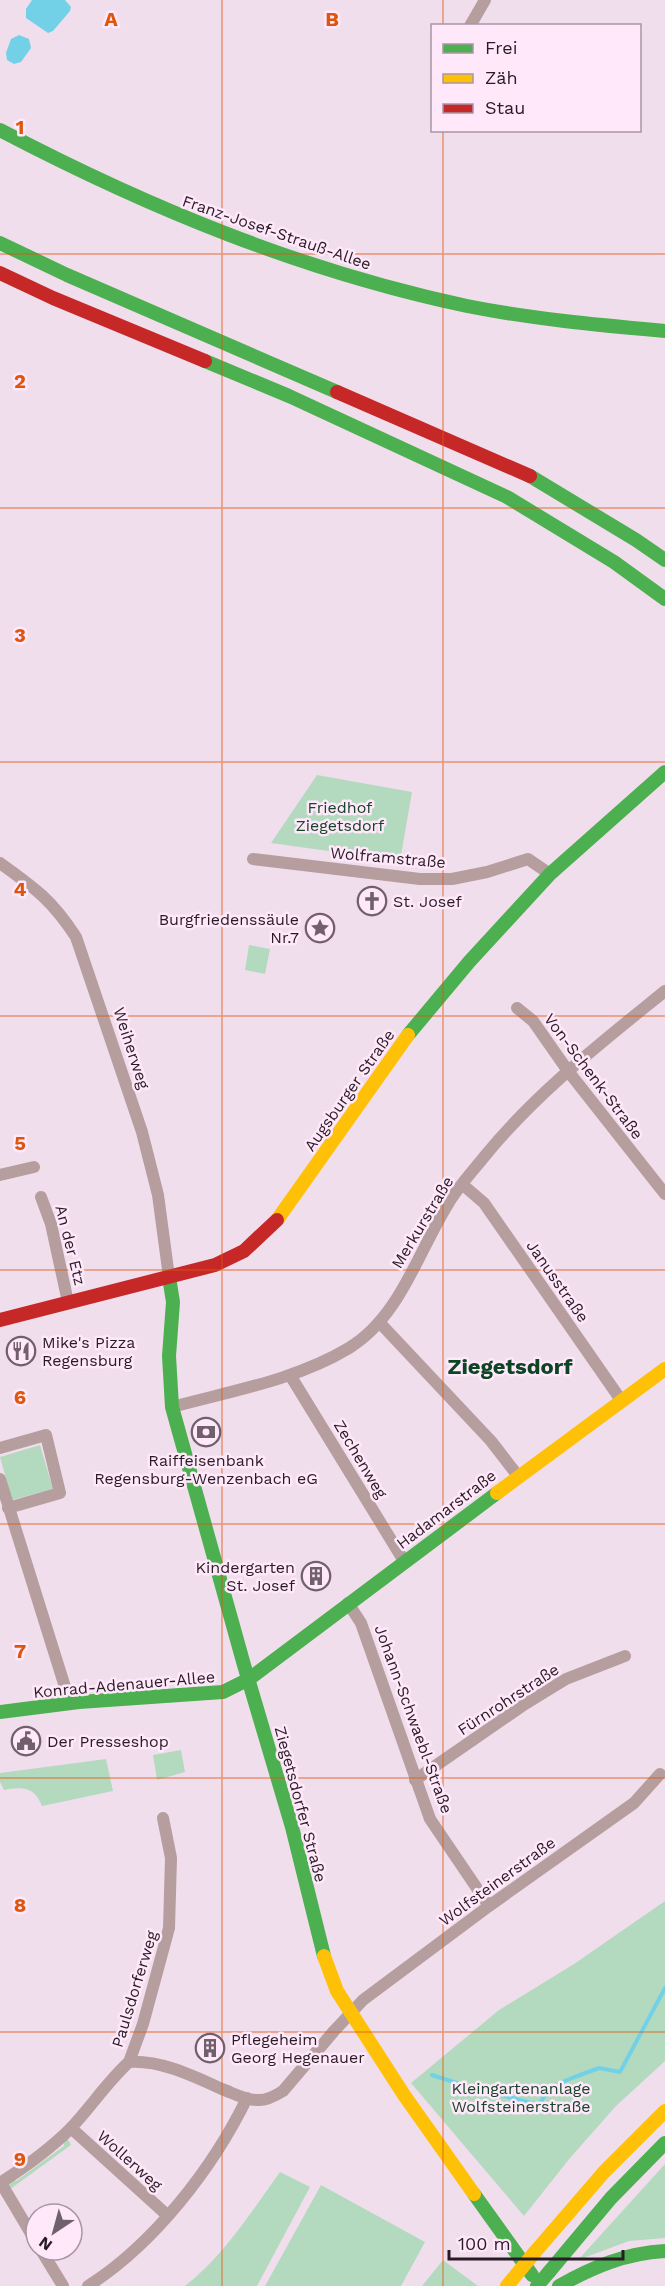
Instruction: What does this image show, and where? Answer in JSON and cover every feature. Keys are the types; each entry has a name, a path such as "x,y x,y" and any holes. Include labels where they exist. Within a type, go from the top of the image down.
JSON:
{"main road":[{"name":"Franz-Josef-Strauß-Allee","path":"0,130 66,166 156,207 321,268 410,292 496,311 549,320 665,331"},
{"path":"0,243 67,275 538,480 665,560"},
{"path":"0,273 53,298 289,396 507,497 614,562 665,599"},
{"name":"Augsburger Straße","path":"0,1320 169,1277 238,1256 259,1240 280,1217 406,1038 469,962 550,874 665,772"},
{"name":"Ziegetsdorfer Straße","path":"169,1277 173,1302 169,1366 172,1407 292,1827 327,1966 337,1992 404,2096 539,2286"},
{"name":"Hadamarstraße","path":"249,1679 518,1476 665,1369"},
{"name":"Konrad-Adenauer-Allee","path":"0,1712 70,1703 224,1692 249,1679"},
{"path":"507,2286 604,2172 665,2111"},
{"path":"539,2286 611,2198 665,2144"},
{"path":"559,2286 593,2266 633,2254 665,2251"}],"street":[{"path":"471,24 485,0"},
{"name":"Wolframstraße","path":"253,859 420,879 452,879 528,860 550,874"},
{"name":"Weiherweg","path":"0,863 45,896 76,936 142,1132 158,1195 169,1277"},
{"name":"Merkurstraße","path":"172,1407 290,1374 350,1348 380,1323 392,1306 449,1203 510,1127 568,1071 665,991"},
{"name":"Von-Schenk-Straße","path":"517,1008 533,1021 568,1071 665,1194"},
{"path":"0,1174 34,1167"},
{"name":"Janusstraße","path":"463,1185 484,1203 621,1400"},
{"name":"An der Etz","path":"41,1197 51,1224 68,1302"},
{"path":"380,1323 491,1441 518,1476"},
{"name":"Zechenweg","path":"290,1374 404,1561"},
{"path":"0,1448 46,1435 60,1493 8,1508"},
{"path":"0,1479 70,1703"},
{"name":"Johann-Schwaebl-Straße","path":"348,1603 361,1623 430,1819 489,1906"},
{"name":"Fürnrohrstraße","path":"415,1780 515,1710 566,1679 625,1656"},
{"name":"Wolfsteinerstraße","path":"247,2098 259,2101 283,2091 363,2000 489,1906 634,1803 660,1774"},
{"name":"Paulsdorferweg","path":"129,2062 143,2024 169,1928 171,1858 163,1818"},
{"path":"24,2222 0,2183 47,2151 71,2128 116,2074 129,2062 145,2061 247,2098 226,2139 167,2215 140,2243 101,2278 88,2286"},
{"name":"Wollerweg","path":"71,2128 167,2215"},
{"path":"48,2262 63,2286"}],"green space":[{"name":"Friedhof Ziegetsdorf","path":"317,775 412,792 400,861 271,843"},
{"path":"249,945 270,949 265,974 245,970"},
{"path":"40,1445 53,1489 12,1500 0,1457"},
{"path":"181,1750 185,1772 157,1780 153,1755"},
{"path":"106,1759 113,1791 42,1806 31,1791 22,1788 4,1790 0,1782 0,1773"},
{"name":"Kleingartenanlage Wolfsteinerstraße","path":"665,1901 665,2061 616,2106 570,2158 524,2216 411,2083 499,2010 574,1964"},
{"path":"67,2137 71,2145 9,2190 8,2183 16,2181 64,2146 63,2141"},
{"path":"665,2164 665,2238 629,2241 578,2260"},
{"path":"280,2172 310,2187 257,2286 185,2286 225,2247"},
{"path":"321,2185 425,2242 401,2286 265,2286"},
{"path":"443,2260 478,2286 422,2286"}],"water":[{"path":"32,0 65,0 71,7 53,31 48,33 26,18 26,9"},
{"path":"19,35 29,39 31,48 21,62 14,64 7,60 6,53 11,39"}],"waterway":[{"path":"432,2075 539,2105 545,2095 560,2083 572,2078 599,2068 620,2072 665,1988"}],"traffic: fast":[{"path":"0,130 56,159 170,211 345,275 406,292 491,311 665,331"},
{"path":"0,243 67,275 337,392"},
{"path":"205,361 289,396 507,497 614,562 665,599"},
{"path":"530,476 665,560"},
{"path":"408,1035 469,962 550,874 665,772"},
{"path":"169,1277 173,1302 169,1356 172,1407 292,1827 324,1956"},
{"path":"0,1712 79,1702 223,1692 249,1679 497,1493"},
{"path":"549,2272 611,2198 665,2143"},
{"path":"474,2194 532,2275"},
{"path":"559,2286 610,2262 665,2251"},
{"path":"537,2286 549,2272"}],"traffic: slow":[{"path":"277,1220 408,1035"},
{"path":"497,1493 665,1369"},
{"path":"324,1956 337,1991 404,2095 474,2194"},
{"path":"535,2252 604,2172 665,2111"},
{"path":"507,2286 535,2252"}],"traffic: jam":[{"path":"0,273 53,298 205,361"},
{"path":"337,392 530,476"},
{"path":"0,1320 215,1265 244,1251 277,1220"}],"place":[{"name":"St. Josef","path":"372,901"},
{"name":"Burgfriedenssäule Nr.7","path":"320,928"},
{"name":"Mike's Pizza Regensburg","path":"21,1351"},
{"name":"Raiffeisenbank Regensburg-Wenzenbach eG","path":"206,1432"},
{"name":"Kindergarten St. Josef","path":"316,1576"},
{"name":"Der Presseshop","path":"26,1741"},
{"name":"Pflegeheim Georg Hegenauer","path":"210,2048"}],"district":[{"name":"Ziegetsdorf","path":"510,1366"}]}
